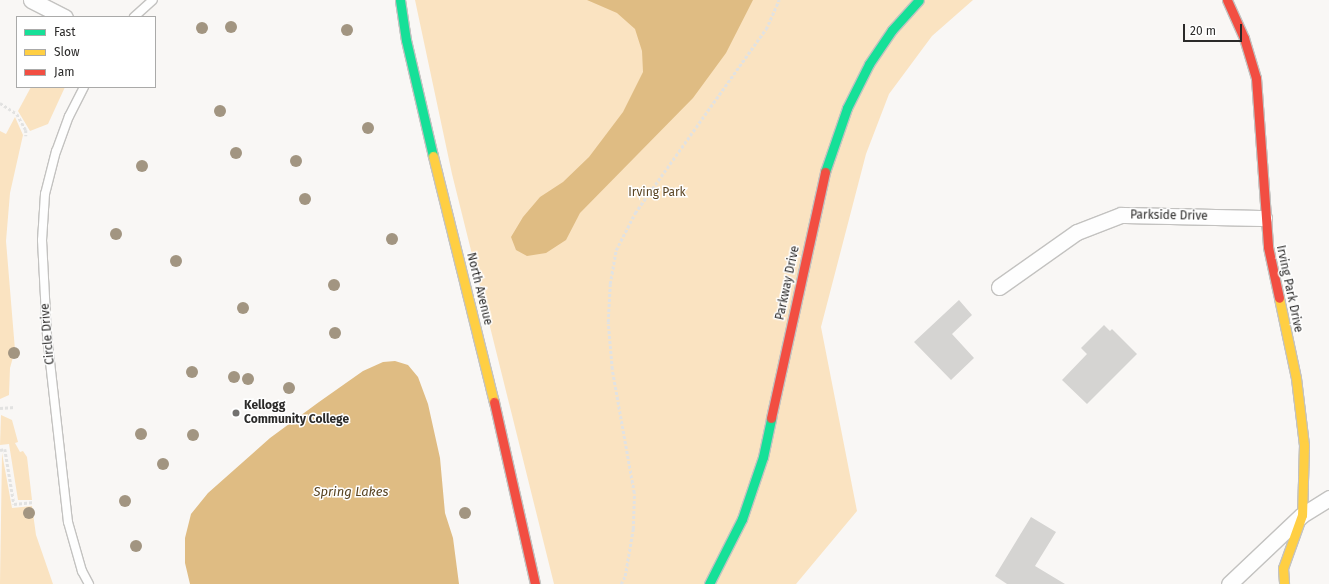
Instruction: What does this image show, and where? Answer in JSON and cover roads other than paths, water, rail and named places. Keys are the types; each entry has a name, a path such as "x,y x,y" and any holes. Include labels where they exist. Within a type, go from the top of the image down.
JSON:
{"street":[{"path":"31,0 63,16"},
{"name":"North Avenue","path":"400,0 406,40 421,105 488,375 535,584"},
{"name":"Parkway Drive","path":"709,584 724,558 742,519 763,457 825,170 845,114 869,64 892,30 919,0"},
{"name":"Irving Park Drive","path":"1227,0 1244,38 1256,78 1264,218 1268,246 1296,378 1304,445 1302,515 1283,568 1284,584"},
{"name":"Parkside Drive","path":"999,287 1077,232 1121,215 1264,218"},
{"path":"1229,584 1302,515 1329,498"}],"lane":[{"path":"135,16 153,0"},
{"name":"Circle Drive","path":"83,88 69,116 56,151 45,194 42,240 47,335 68,522 82,571 89,584"}],"water":[{"path":"587,0 753,0 726,53 693,98 580,213 566,240 546,253 527,256 516,250 511,237 523,217 540,197 563,182 589,157 623,112 643,72 642,51 635,29 617,13"},
{"name":"Spring Lakes","path":"395,361 408,365 418,377 428,404 440,458 445,513 453,538 459,584 190,584 185,563 185,538 191,514 208,493 270,438 319,402 363,371 383,362"}],"place":[{"name":"Kellogg Community College","path":"236,413"}],"park label":[{"name":"Irving Park","path":"657,193"}]}
